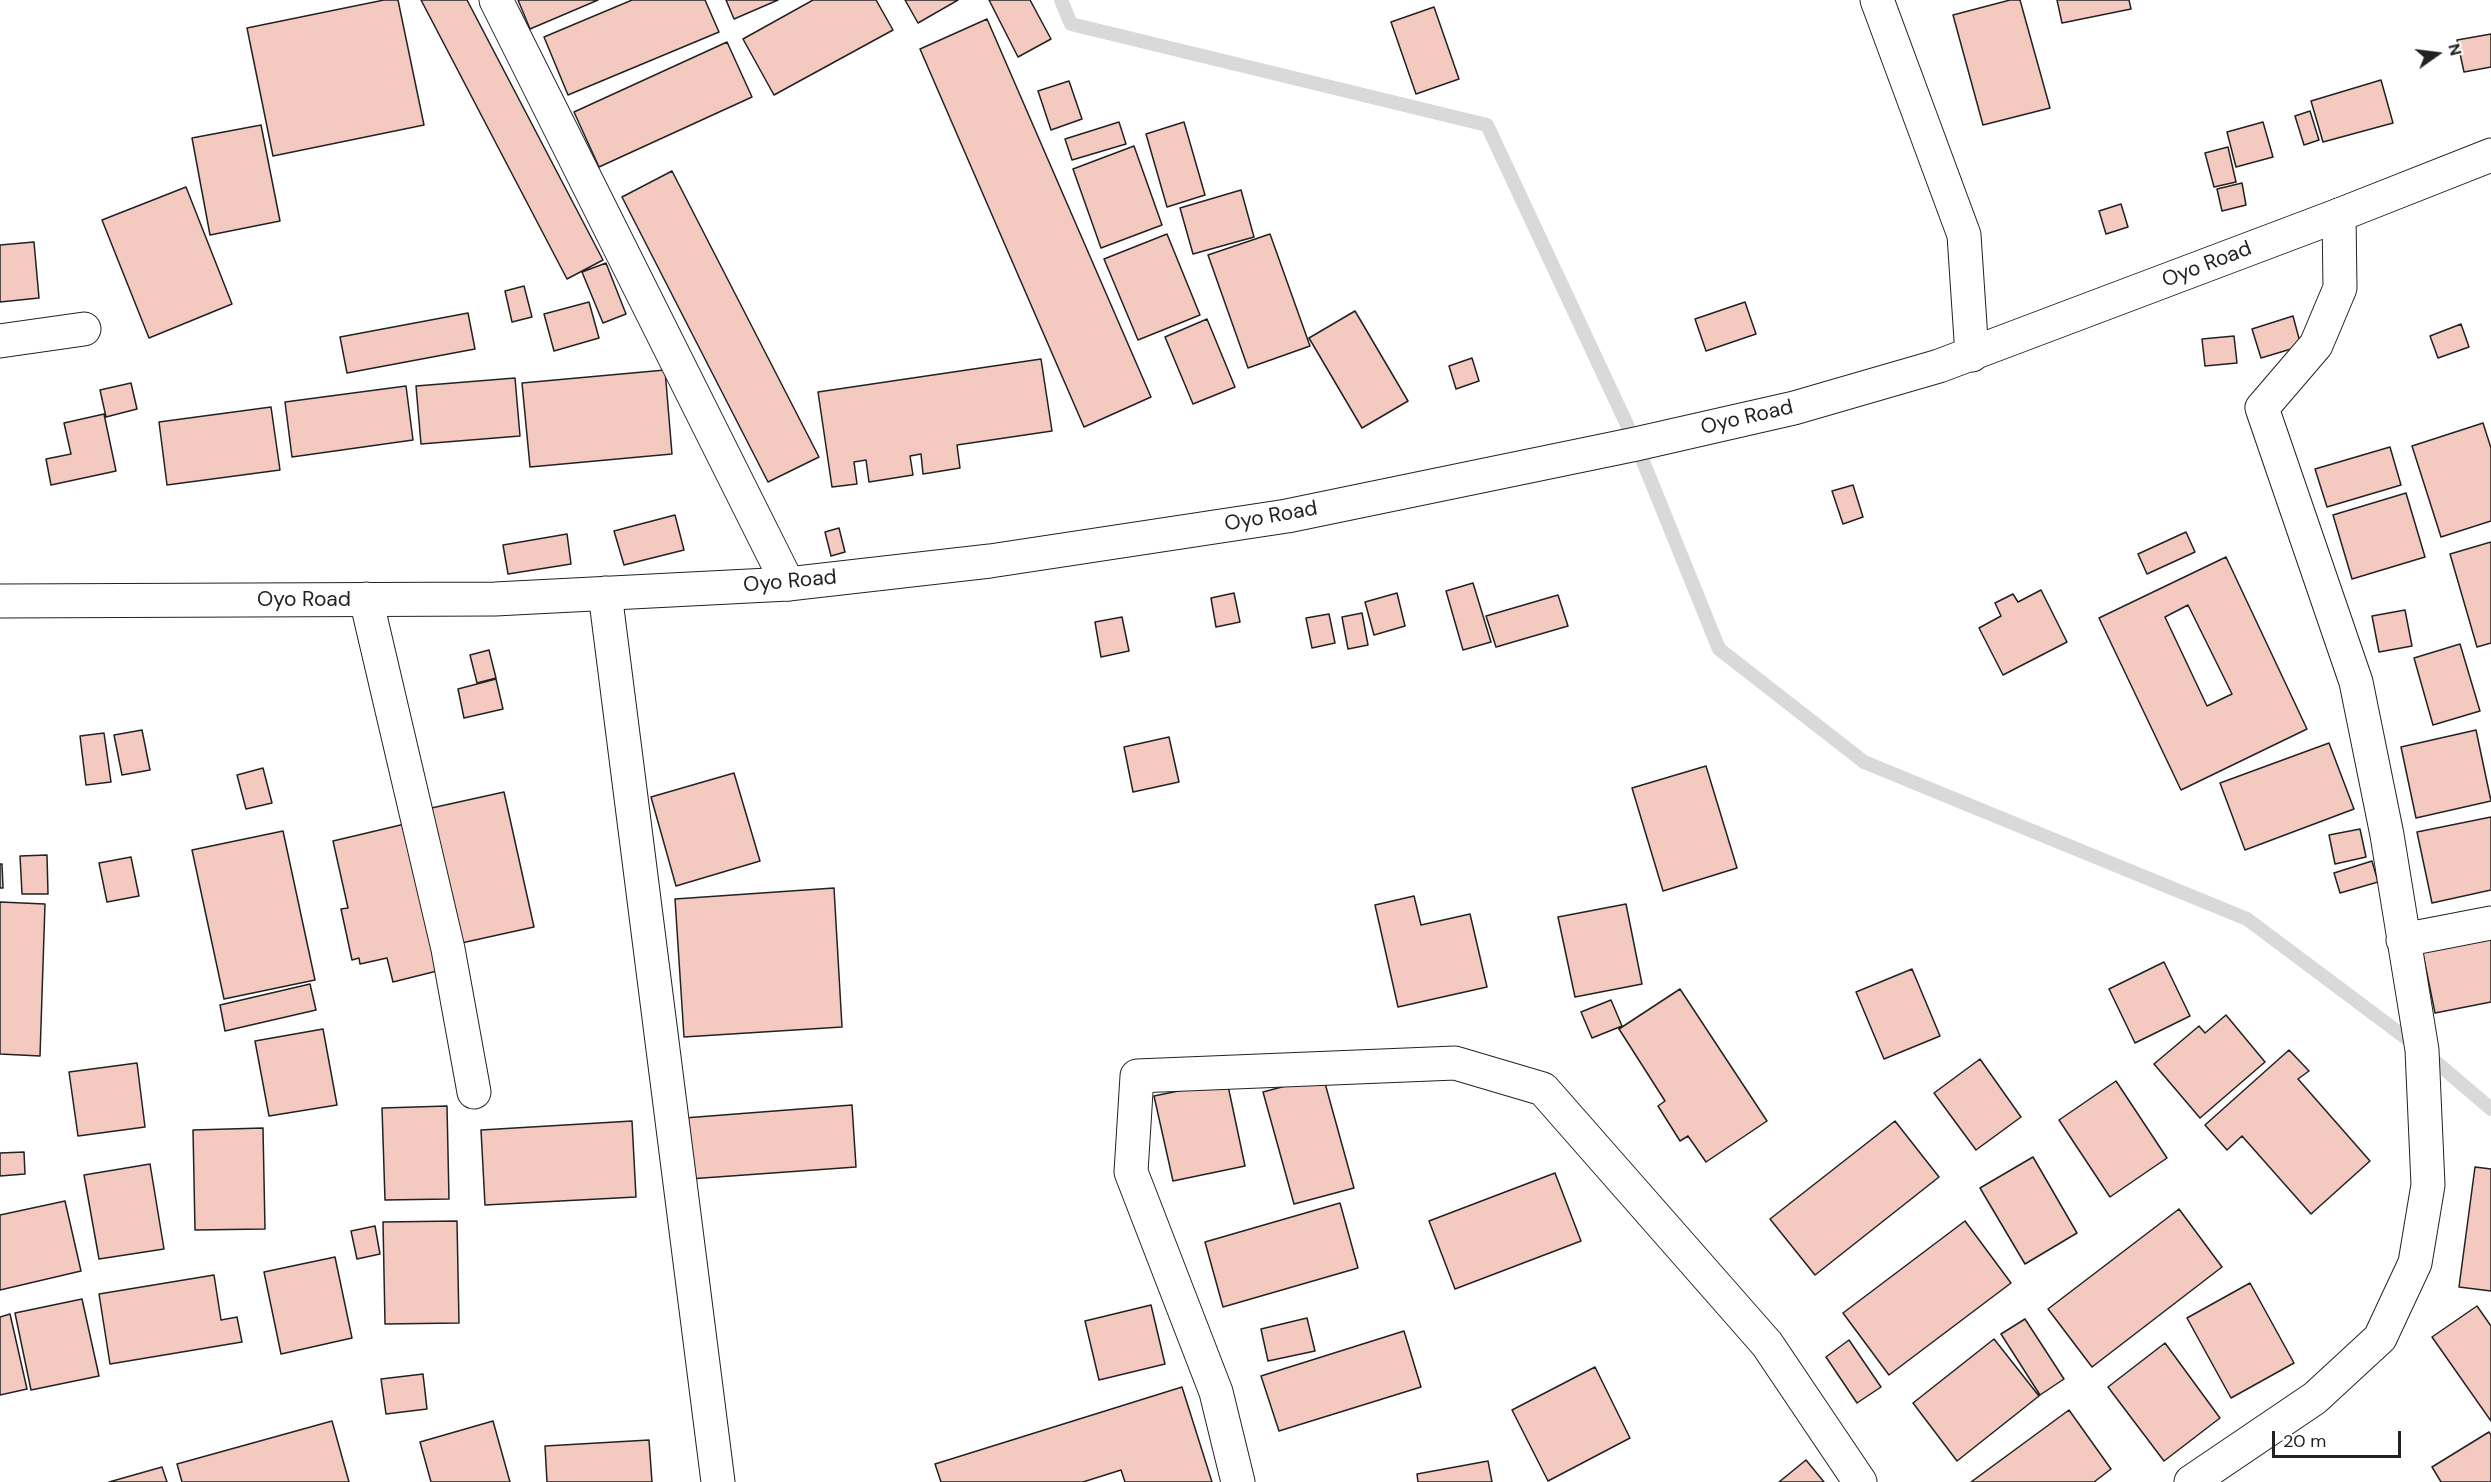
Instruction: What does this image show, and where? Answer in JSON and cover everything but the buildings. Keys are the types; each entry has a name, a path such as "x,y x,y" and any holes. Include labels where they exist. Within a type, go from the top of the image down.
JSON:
{"main road":[{"path":"496,0 789,584"},
{"path":"1877,0 1964,235 1972,355"},
{"name":"Oyo Road","path":"0,601 495,599 789,584 990,561 1287,516 1636,444 1794,408 1939,366 2491,155"},
{"path":"2191,1482 2315,1398 2380,1338 2415,1263 2428,1185 2422,1050 2387,835 2356,682 2262,408 2316,345 2340,288 2339,215"},
{"path":"0,341 84,329"},
{"path":"605,594 718,1482"},
{"path":"366,600 448,949 474,1092"},
{"path":"2403,940 2491,923"},
{"path":"1238,1482 1216,1392 1131,1172 1137,1076 1455,1064 1543,1089 1767,1344 1860,1482"}],"waterway":[{"path":"1061,0 1071,24 1487,125 1636,444 1719,649 1864,762 2247,919 2422,1050 2491,1109"}]}
